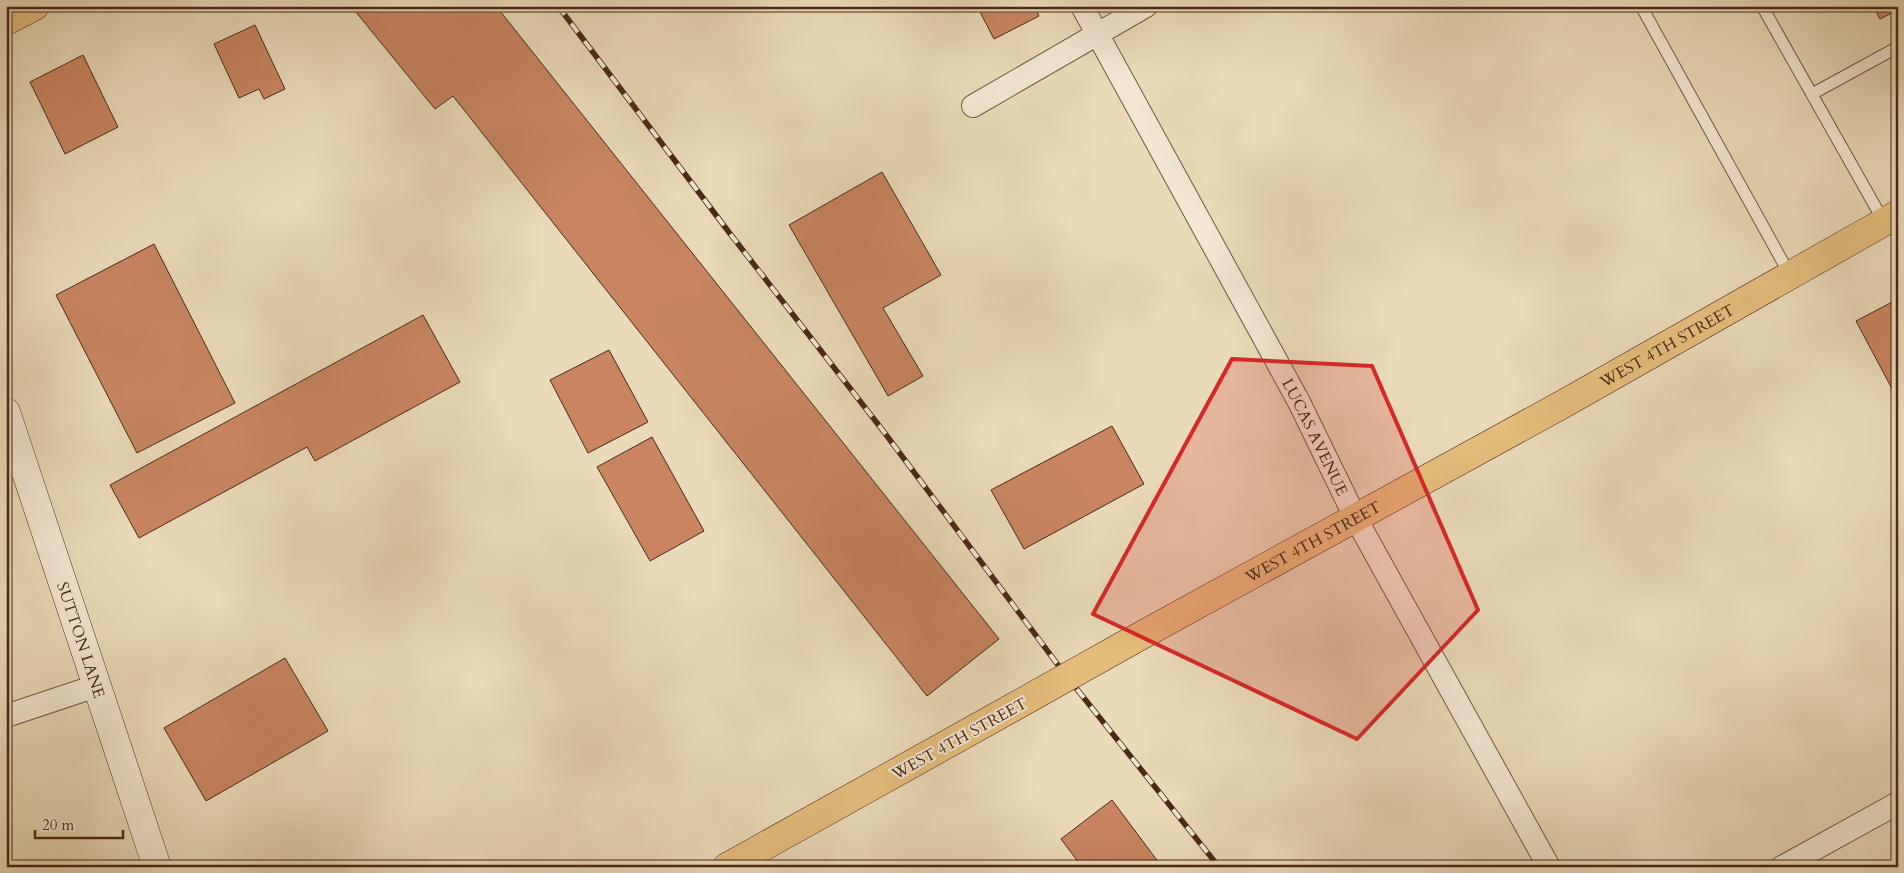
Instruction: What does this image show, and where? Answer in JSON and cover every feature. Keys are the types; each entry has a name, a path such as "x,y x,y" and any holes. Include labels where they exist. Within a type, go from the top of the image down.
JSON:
{"main road":[{"path":"6,21 35,6"},
{"name":"WEST 4TH STREET","path":"727,867 1133,640 1565,403 1891,218"}],"street":[{"name":"LUCAS AVENUE","path":"1082,6 1300,402 1355,518 1549,867"},
{"path":"972,106 1146,6"},
{"name":"SUTTON LANE","path":"6,412 157,867"},
{"path":"6,716 96,686"},
{"path":"1782,867 1897,804"}],"lane":[{"path":"1641,6 1790,275"},
{"path":"1762,6 1812,94 1891,218"},
{"path":"1812,94 1898,46"}],"highlighted area":[{"path":"1232,359 1372,366 1478,610 1357,739 1093,614"}],"building":[{"path":"351,6 496,6 999,639 927,696 453,96 435,109"},
{"path":"977,6 1034,6 1039,16 994,39"},
{"path":"1873,6 1898,6 1898,10 1880,19"},
{"path":"255,25 285,89 264,99 259,89 239,98 214,44"},
{"path":"83,55 118,127 65,154 30,82"},
{"path":"882,172 941,275 883,308 923,376 888,396 789,225"},
{"path":"154,244 235,403 137,453 56,295"},
{"path":"1898,299 1898,400 1856,321"},
{"path":"423,315 460,382 315,461 307,447 139,538 110,485"},
{"path":"609,350 648,422 588,453 550,380"},
{"path":"1112,426 1144,484 1024,549 991,490"},
{"path":"652,437 704,531 650,561 597,467"},
{"path":"285,658 328,731 206,801 164,728"},
{"path":"1112,800 1162,867 1082,867 1061,839"}],"railway":[{"path":"558,6 728,231 884,432 1064,673 1219,867"}]}
